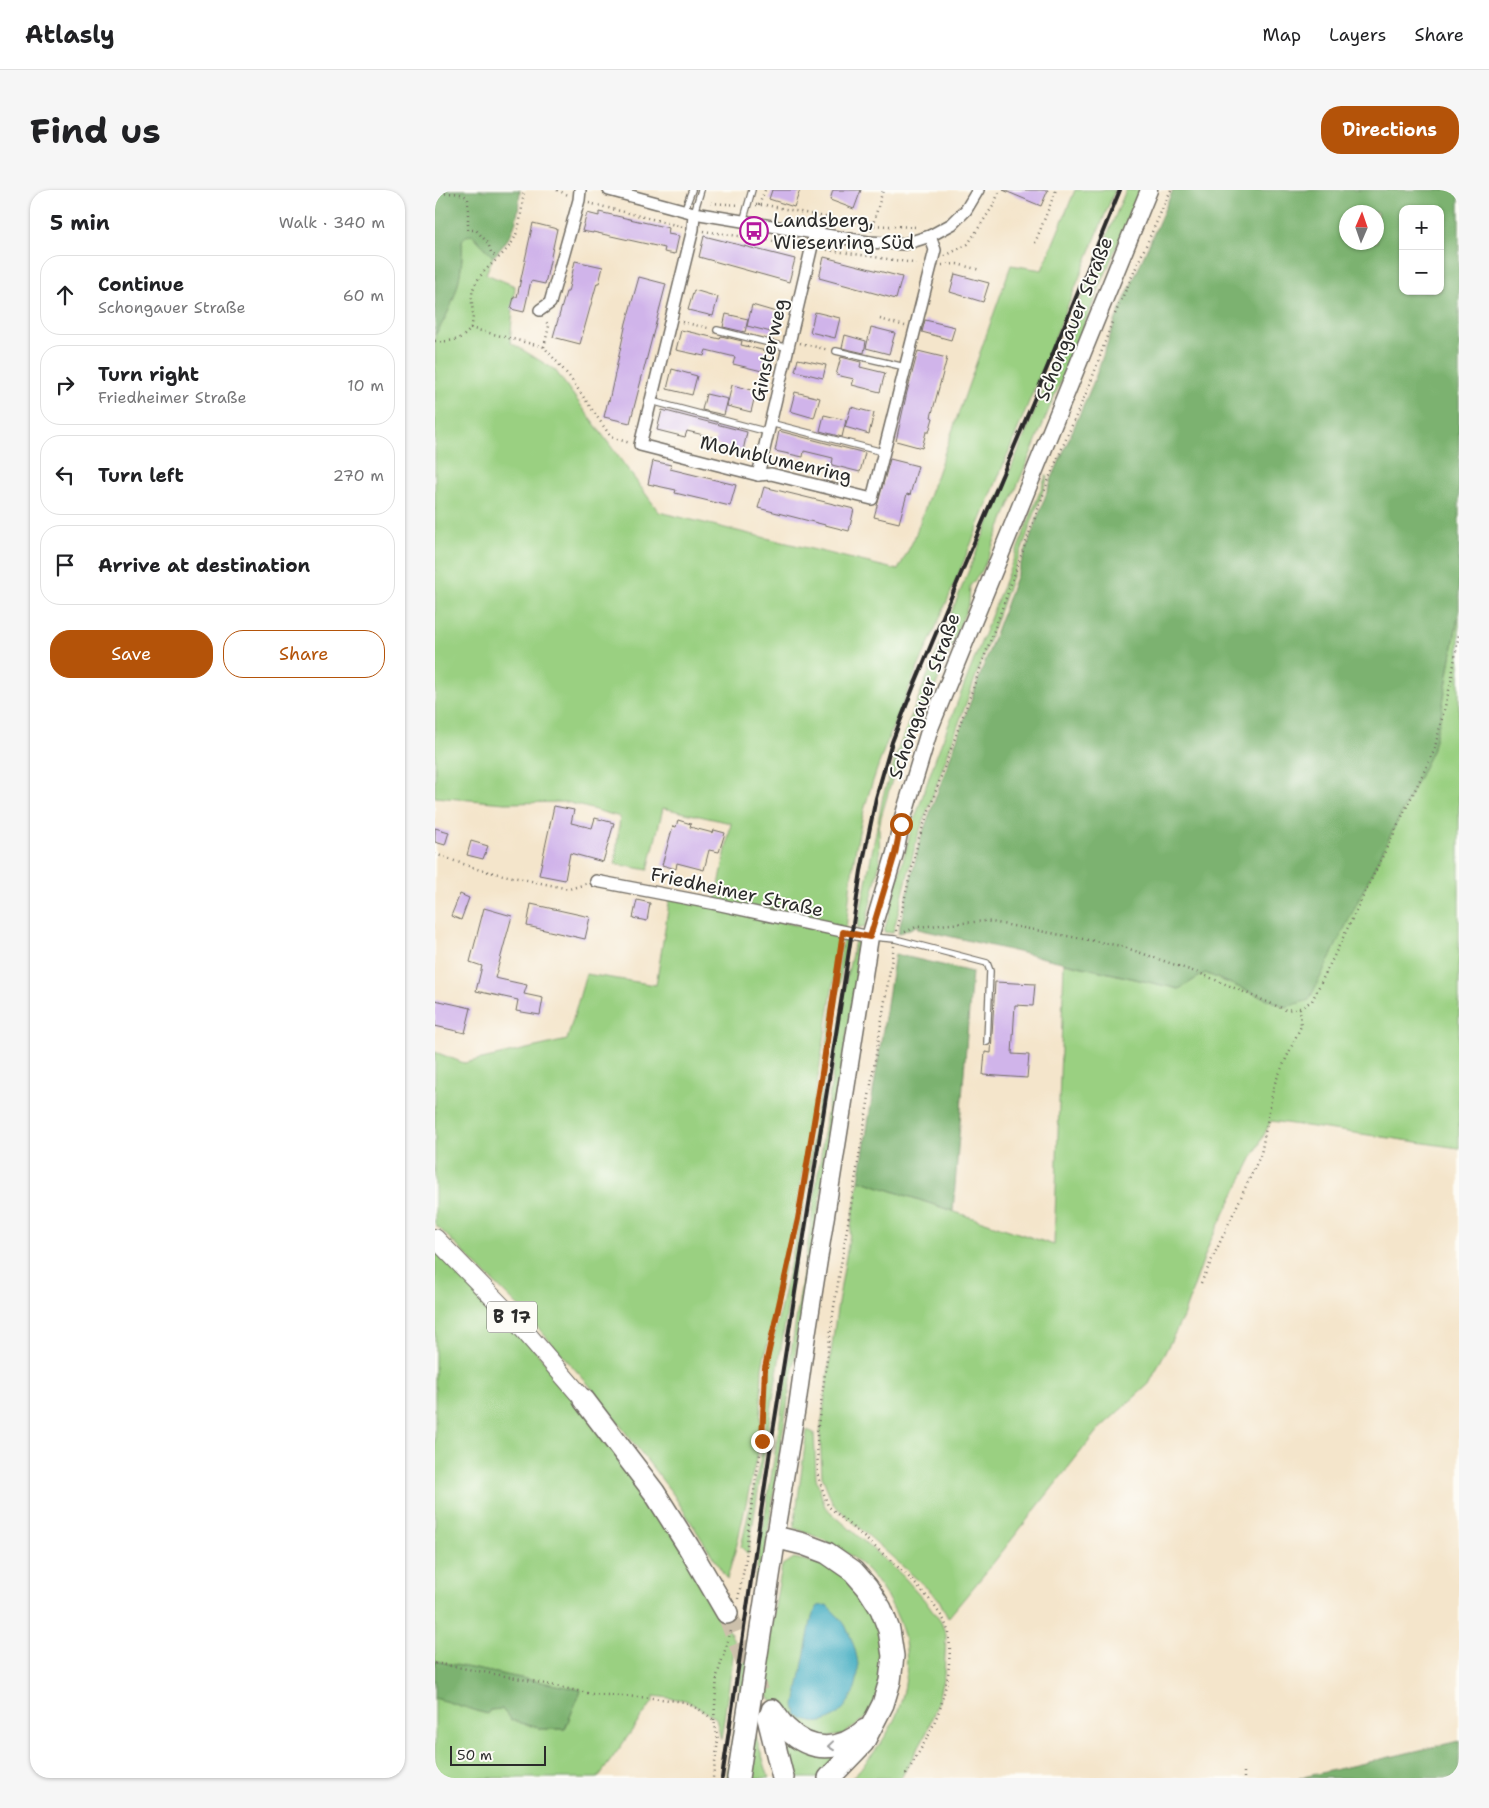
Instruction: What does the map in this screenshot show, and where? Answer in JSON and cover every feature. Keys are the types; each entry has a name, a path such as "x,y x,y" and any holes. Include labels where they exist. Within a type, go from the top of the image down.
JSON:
{"highway":[{"name":"B 17","path":"584,1400 654,1492 733,1612"},
{"path":"738,1778 775,1537 803,1544 827,1553 853,1571 867,1587 881,1609 889,1630 893,1656 890,1681 883,1704 863,1743 829,1778"},
{"path":"783,1778 770,1714 800,1740 816,1746 833,1747 854,1740 873,1723"}],"main road":[{"name":"Schongauer Straße","path":"775,1537 870,937 930,728 1149,190"},
{"name":"B 17","path":"435,1238 516,1321 584,1400"}],"street":[{"path":"540,310 550,303 579,200 580,190"},
{"path":"609,190 631,193 689,212 743,222 867,242 905,244 927,231 952,224 966,210 978,190"},
{"path":"639,445 693,229 689,212"},
{"name":"Mohnblumenring","path":"639,445 758,475 771,474 872,499 935,250 927,231"},
{"name":"Ginsterweg","path":"758,475 815,234"},
{"name":"Friedheimer Straße","path":"596,880 870,937"}],"lane":[{"path":"689,212 691,190"},
{"path":"689,212 701,190"},
{"path":"743,222 751,190"},
{"path":"717,330 790,344"},
{"path":"835,351 905,367"},
{"path":"651,401 883,452"},
{"path":"870,937 895,939 987,963 990,971 987,1042"}],"path":[{"path":"435,341 458,339 470,328 472,321 471,293 474,285 485,270 514,239 524,190"},
{"path":"759,205 765,190"},
{"path":"867,242 883,190"},
{"path":"1035,243 1056,190"},
{"path":"904,1778 930,1733 941,1706 948,1676 949,1633 944,1620 931,1601 905,1573 828,1506 818,1476 817,1433 834,1307 895,939 919,838 1050,476 1092,379 1114,318 1171,190"},
{"path":"435,193 454,192 463,194 468,198 468,230 475,230 488,243 491,252 497,258"},
{"path":"719,203 766,205 845,222 927,231"},
{"path":"930,266 957,264 980,270"},
{"path":"540,310 549,326 544,346"},
{"path":"671,319 717,330"},
{"path":"880,319 915,328"},
{"path":"470,328 544,346 569,376 611,437 639,445"},
{"path":"790,344 835,351"},
{"path":"895,939 916,927 986,921 1121,946 1204,975 1287,1010 1300,1008 1312,1001 1434,751 1451,682 1459,633"},
{"path":"437,855 480,870 569,889 596,880"},
{"path":"713,1778 718,1740 714,1720 717,1676 746,1559 748,1529 762,1441 765,1368 798,1219 843,932"},
{"path":"1201,1283 1261,1154 1274,1085 1301,1026 1300,1008"},
{"path":"435,1663 592,1694 685,1702 714,1720"},
{"path":"1243,1778 1244,1771"}],"green space":[{"path":"437,190 520,190 514,227 511,234 493,257 473,235 466,236 462,240 461,265 456,290 448,313 435,335 435,247"},
{"path":"1075,190 1115,190 979,525 889,737 864,810 851,878 846,930 716,901 731,823 663,808 648,870 615,864 620,817 567,802 505,803 435,797 435,335 447,313 456,290 461,265 462,240 466,235 473,235 493,257 486,274 515,286 510,342 555,370 659,512 898,570 914,539 1011,265 1042,270"},
{"path":"1126,190 1140,190 982,571 970,586 969,603 919,727 900,753 881,817 879,828 880,861 865,927 857,929 883,796 900,744 945,634 952,611"},
{"path":"1173,190 1459,190 1459,611 1441,715 1432,751 1309,1000 1286,1007 1205,973 1179,989 918,929 919,925 898,934 920,840 1052,478 1094,381 1116,319"},
{"path":"1046,476 1048,477 917,839 893,933 884,932 911,830 936,757"},
{"path":"1459,611 1459,1148 1271,1121 1209,1244 1183,1317 1149,1384 1097,1431 948,1618 938,1598 833,1504 822,1476 820,1434 837,1309 859,1180 1054,1245 1064,963 1179,989 1205,973 1286,1007 1360,894 1432,751 1441,715"},
{"path":"670,897 841,935 795,1219 762,1368 760,1441 737,1544 727,1579 673,1494 589,1385 523,1311 435,1224 435,1052 464,1063 567,1040 586,974 656,985"},
{"path":"843,938 847,939 748,1554 741,1547 764,1442 767,1369 800,1219"},
{"path":"855,941 860,945 860,953 780,1449 733,1778 727,1778 759,1553 805,1263 847,976"},
{"path":"895,954 972,972 953,1211 859,1180"},
{"path":"435,1245 513,1323 659,1505 724,1619 735,1643 721,1740 716,1718 685,1700 654,1696 654,1700 598,1778 435,1778 435,1698 487,1714 490,1710 502,1709 511,1720 542,1729 565,1729 581,1690 435,1661"},
{"path":"807,1430 814,1433 816,1478 825,1507 903,1576 928,1604 941,1622 946,1635 944,1675 937,1704 927,1732 901,1778 852,1778 883,1739 900,1706 906,1679 907,1661 905,1644 902,1629 891,1604 864,1567 850,1555 832,1544 794,1528"},
{"path":"794,1558 818,1563 846,1574 866,1598 881,1631 884,1660 879,1690 869,1716 844,1734 818,1740 790,1728 761,1685 782,1566"},
{"path":"435,1661 581,1690 565,1729 542,1729 511,1720 502,1709 490,1710 487,1714 435,1698"},
{"path":"749,1715 769,1778 741,1778"},
{"path":"777,1741 795,1749 803,1750 818,1750 846,1745 828,1778 789,1778"},
{"path":"1459,1741 1459,1778 1299,1778"}],"water":[{"path":"827,1605 843,1622 849,1634 855,1650 858,1677 854,1690 841,1711 831,1719 820,1722 809,1721 797,1715 795,1705 812,1616 818,1606"}],"building":[{"path":"772,190 800,190 794,207 769,199"},
{"path":"833,190 861,190 854,209 830,200"},
{"path":"1003,190 1048,190 1041,206"},
{"path":"599,212 669,228 668,234 679,236 675,254 664,252 665,248 582,231 587,213 599,216"},
{"path":"533,223 557,229 545,284 531,281 524,312 511,309 514,297 517,297"},
{"path":"704,236 795,259 789,282 699,257"},
{"path":"824,257 902,277 896,299 819,278"},
{"path":"575,261 603,267 580,344 553,337 566,292 568,292"},
{"path":"955,274 989,283 983,302 950,292"},
{"path":"639,277 666,284 630,423 604,417"},
{"path":"694,290 718,297 713,316 688,310"},
{"path":"752,305 776,312 771,332 747,326"},
{"path":"815,312 840,318 835,338 810,332"},
{"path":"726,314 748,319 745,332 723,327"},
{"path":"925,320 955,327 951,340 922,332"},
{"path":"871,327 895,333 889,354 866,348"},
{"path":"681,330 720,339 721,336 742,341 741,345 766,351 762,371 733,364 735,357 706,350 704,356 676,350"},
{"path":"845,335 866,341 864,353 842,348"},
{"path":"918,351 947,358 931,417 933,418 929,432 926,432 922,448 896,441"},
{"path":"841,357 861,362 860,367 885,373 880,392 852,385 854,379 836,375"},
{"path":"798,359 826,365 823,378 795,371"},
{"path":"672,369 697,376 692,395 667,389"},
{"path":"732,385 756,391 751,412 727,406"},
{"path":"795,392 820,398 814,418 790,411"},
{"path":"706,394 728,399 724,415 702,410"},
{"path":"851,407 874,413 869,434 845,427"},
{"path":"662,410 747,432 743,451 714,444 716,438 687,431 685,437 657,430"},
{"path":"824,415 846,420 842,437 820,431"},
{"path":"779,431 865,453 860,472 832,465 833,458 804,451 803,457 775,451"},
{"path":"890,459 918,466 910,495 907,494 899,523 874,517"},
{"path":"653,461 671,465 670,469 736,485 730,506 675,493 676,490 648,484"},
{"path":"764,487 854,509 849,531 758,508"},
{"path":"554,806 574,810 571,823 592,828 595,818 614,823 603,862 570,853 565,880 539,875"},
{"path":"678,820 691,824 690,827 713,833 714,830 725,833 719,852 709,850 704,870 677,863 676,869 662,865 673,826 676,827"},
{"path":"435,828 449,832 445,845 435,842"},
{"path":"471,841 488,846 483,859 467,855"},
{"path":"460,894 469,898 461,920 451,916"},
{"path":"637,900 650,903 647,921 633,918"},
{"path":"531,904 590,917 585,939 527,926"},
{"path":"484,908 512,916 495,978 527,985 524,994 543,998 540,1015 516,1011 518,1000 476,991 482,966 470,962"},
{"path":"995,982 1035,984 1033,1006 1015,1005 1012,1054 1029,1055 1027,1078 983,1075 985,1052 991,1053"},
{"path":"435,1000 471,1008 465,1033 435,1026"}],"tunnel":[{"path":"727,1613 768,1718"}],"railway":[{"path":"722,1778 771,1444 861,871 876,798 892,742 913,688 1120,190"}],"place":[{"name":"Landsberg, Wiesenring Süd","path":"754,231"}],"route":[{"path":"762,1441 765,1368 798,1219 843,932 870,937 895,854 901,824"}]}
